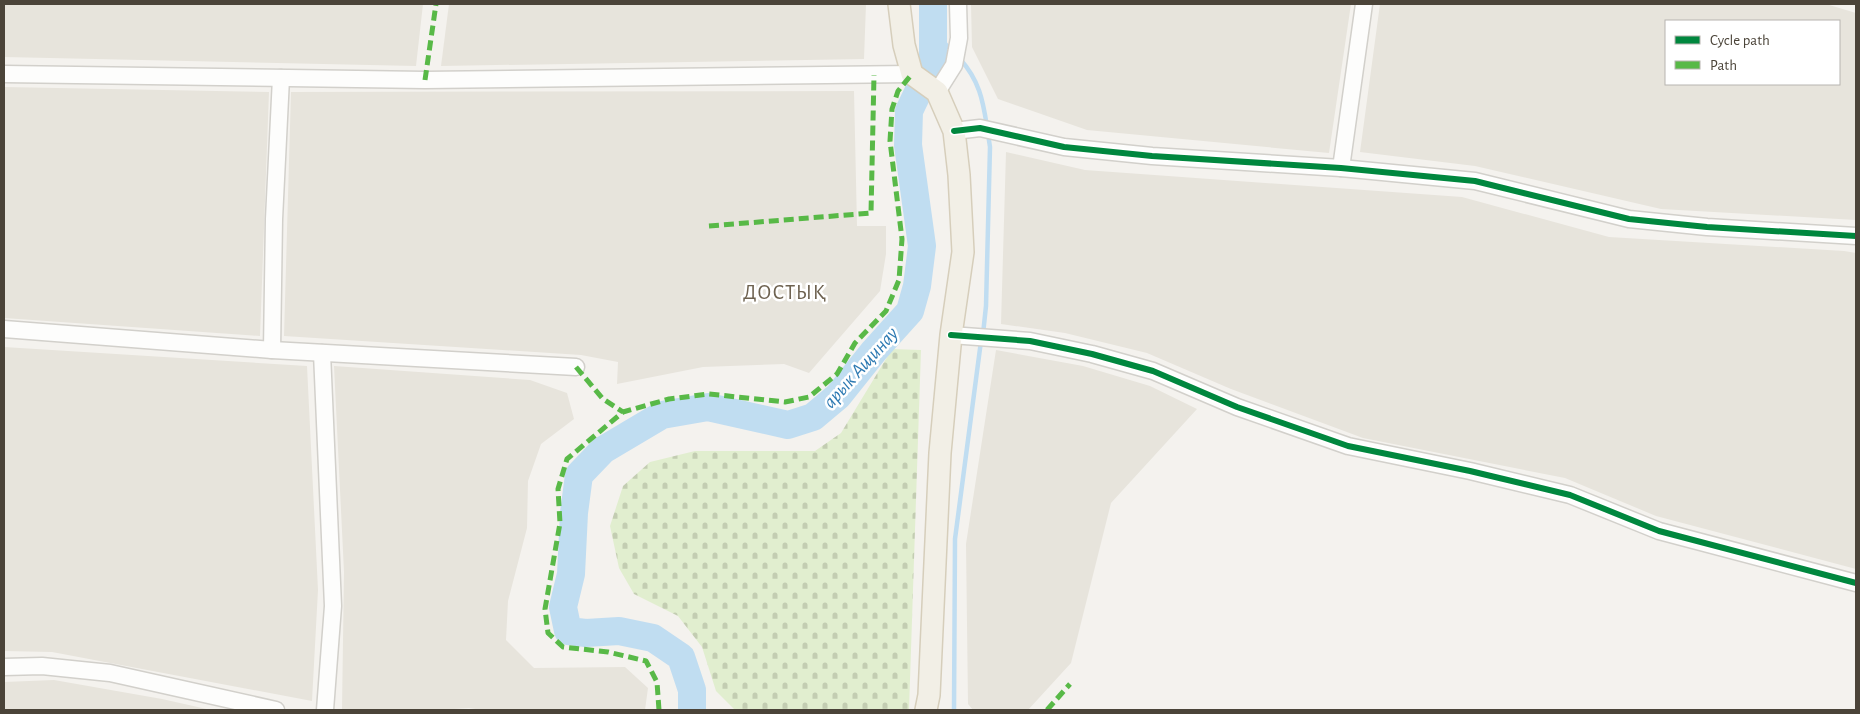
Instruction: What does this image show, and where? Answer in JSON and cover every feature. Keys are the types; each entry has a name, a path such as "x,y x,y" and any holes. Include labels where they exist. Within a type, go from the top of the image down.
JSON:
{"main road":[{"path":"899,4 904,45 912,74 937,92 954,131 959,175 963,252 951,335 940,453 929,695 926,710"}],"street":[{"path":"937,92 954,65 958,38 958,4"},
{"path":"1340,168 1364,4"},
{"path":"4,74 425,80 912,74"},
{"path":"272,350 274,218 281,78"},
{"path":"954,131 980,128 1064,147 1152,156 1340,168 1475,181 1629,219 1707,227 1856,236"},
{"path":"4,329 272,350 576,367"},
{"path":"951,335 1030,341 1101,356 1153,371 1237,407 1348,446 1470,471 1570,495 1659,531 1856,583"},
{"path":"322,353 333,606 325,710"},
{"path":"4,667 42,666 110,673 276,710"}],"shaded area":[{"path":"4,4 423,4 416,66 4,57"},
{"path":"449,4 866,4 864,59 441,66"},
{"path":"971,4 1351,4 1329,153 1087,130 998,99 972,47"},
{"path":"1380,4 1826,4 1856,13 1856,220 1661,209 1475,166 1360,152"},
{"path":"4,87 269,92 260,336 4,318"},
{"path":"854,91 857,226 886,226 886,254 880,291 809,373 784,364 703,367 617,384 618,362 581,355 284,336 291,92"},
{"path":"1006,152 1085,170 1462,197 1609,237 1856,253 1856,569 1656,516 1565,478 1363,438 1231,389 1147,353 1065,333 1001,324"},
{"path":"4,347 307,366 318,590 312,701 52,652 4,651"},
{"path":"996,350 1083,366 1150,386 1197,409 1111,503 1071,663 1028,710 973,710 968,704 966,544"},
{"path":"334,366 530,380 567,393 574,419 541,444 528,481 527,528 508,601 506,640 534,668 625,667 648,688 645,710 342,709 344,572"},
{"path":"54,680 162,699 211,710 4,710 4,682"}],"green space":[{"path":"892,349 921,350 909,710 734,709 716,691 702,647 678,616 634,594 619,568 610,526 623,486 650,462 695,451 815,451 841,433"}],"waterway":[{"name":"арык Ащинау","path":"692,710 692,690 681,657 653,638 619,631 586,633 568,631 563,607 571,574 574,513 579,475 603,450 662,415 708,407 788,425 813,417 838,396 874,351 910,311 917,286 922,246 908,145 909,111 933,61 933,4"},
{"path":"933,31 953,52"},
{"path":"960,59 976,83 984,108 987,127"},
{"path":"983,334 986,306 990,147 988,134"},
{"path":"954,710 955,539 981,341"}],"marked path":[{"path":"425,80 436,4"},
{"path":"659,710 657,682 646,661 608,652 563,647 548,633 545,609 560,523 558,489 567,459 623,412 669,399 709,394 785,402 809,397 837,374 855,343 886,311 899,280 902,239 890,141 892,109 898,91 912,74"},
{"path":"709,226 871,213 874,75"},
{"path":"576,367 603,399 623,412"},
{"path":"1047,710 1070,684"}],"cycle path":[{"path":"954,131 980,128 1064,147 1152,156 1341,168 1475,181 1629,219 1707,227 1856,236"},
{"path":"951,335 1030,341 1092,354 1153,371 1237,407 1348,446 1470,471 1570,495 1659,531 1856,583"}],"district":[{"name":"ДОСТЫҚ","path":"785,292"}]}
